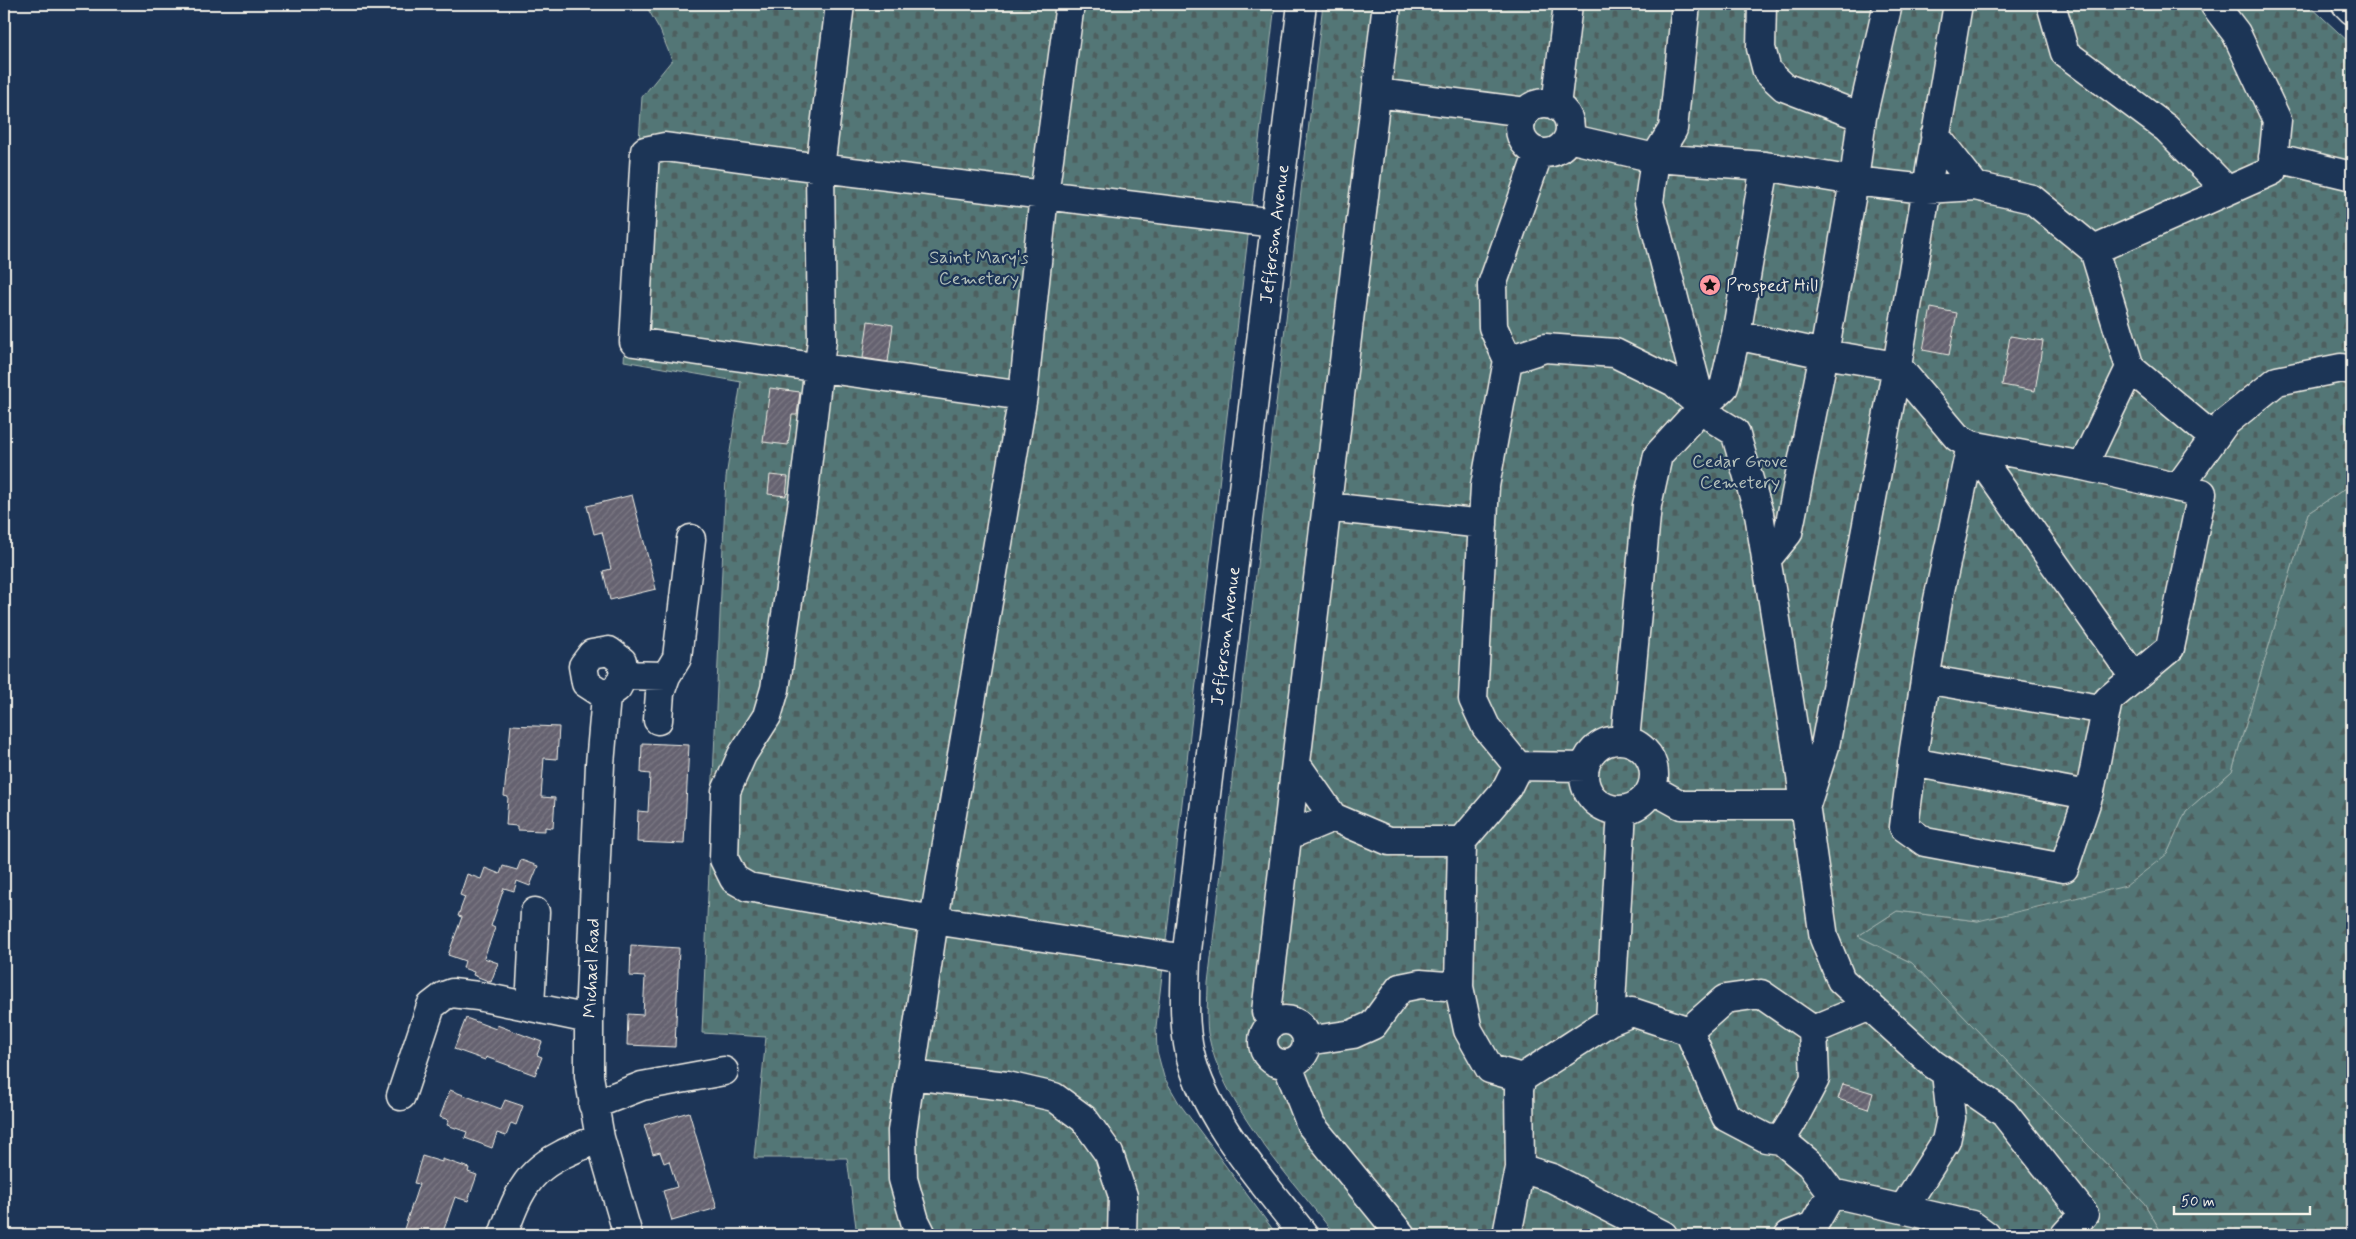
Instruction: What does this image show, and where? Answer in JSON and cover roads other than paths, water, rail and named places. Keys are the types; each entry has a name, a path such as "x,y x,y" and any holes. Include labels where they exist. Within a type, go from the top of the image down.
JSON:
{"main road":[{"path":"840,4 820,168 822,340 803,500 775,689 767,716 742,755 726,791 724,859 734,879 748,887 934,920 1186,959"},
{"path":"922,1235 915,1221 903,1179 902,1131 934,920 1023,396 1044,195 1070,4"},
{"name":"Jefferson Avenue","path":"1302,4 1186,959 1184,1007 1190,1055 1207,1098 1228,1135 1304,1235"},
{"path":"1274,1022 1266,1012 1387,4"},
{"path":"1556,106 1568,4"},
{"path":"1686,4 1673,129 1656,158 1650,202 1702,407"},
{"path":"1762,4 1761,48 1768,71 1784,87 1862,117"},
{"path":"1766,560 1788,533 1824,354 1854,181 1862,117 1888,4"},
{"path":"1806,806 1825,746 1897,366 1958,4"},
{"path":"2051,4 2064,54 2166,128 2227,190"},
{"path":"2094,250 2272,170 2277,120 2236,33 2214,4"},
{"path":"2346,4 2352,10"},
{"path":"1377,93 1526,112"},
{"path":"1540,103 1556,106 1567,116 1569,123 1568,138 1559,148 1546,153 1539,152 1525,143 1521,136 1520,127 1526,112 1540,103"},
{"path":"1935,135 1975,186"},
{"path":"1568,138 1656,158 1765,166 1854,181 1926,189 1975,186 2032,199 2094,250 2130,368 2214,438"},
{"path":"1023,396 634,342 645,150 664,146 820,168 1275,223"},
{"path":"1539,152 1492,285 1493,327 1508,360 1484,486 1473,699 1486,727 1518,766 1585,767"},
{"path":"2273,157 2352,176"},
{"path":"1625,740 1648,496 1658,455 1702,407 1724,387 1736,334 1765,166"},
{"path":"1736,334 1824,354 1897,366 1957,437 1971,445 2083,466 2202,493 2170,648 2108,700 2088,795 2064,868 1925,842 1904,827 1912,762 1938,600 1971,445"},
{"path":"1508,360 1545,348 1615,353 1674,382 1717,421 1736,432 1759,514 1806,806 1824,938 1841,980 1933,1064 2004,1113 2084,1214 2065,1235"},
{"path":"2083,466 2130,368"},
{"path":"2178,488 2225,423 2277,381 2341,368 2352,370"},
{"path":"1971,445 2134,677"},
{"path":"1327,507 1483,524"},
{"path":"658,720 660,693 666,676 677,658 692,539"},
{"path":"610,652 622,661 624,675 617,688 606,696 586,683 583,666 592,654 610,652"},
{"path":"624,675 666,676"},
{"path":"1925,679 2106,710"},
{"name":"Michael Road","path":"606,696 600,764 589,1019 590,1076 593,1105 600,1138 628,1235"},
{"path":"1625,740 1641,747 1649,755 1654,766 1655,778 1652,789 1646,798 1637,806 1622,810 1604,807 1594,800 1587,790 1584,778 1585,767 1589,756 1598,747 1608,741 1625,740"},
{"path":"1912,762 2088,795"},
{"path":"1296,764 1333,817 1389,841 1462,841"},
{"path":"1518,766 1507,788 1462,841 1459,987 1468,1030 1490,1069 1522,1078"},
{"path":"1652,789 1681,805 1806,806"},
{"path":"1610,1021 1622,810"},
{"path":"1287,836 1333,817"},
{"path":"530,1006 535,912"},
{"path":"1307,1041 1353,1034 1373,1025 1400,988 1420,984 1459,987"},
{"path":"401,1096 431,1006 444,996 452,993 478,996 589,1019"},
{"path":"1689,1030 1725,1000 1761,994 1813,1030"},
{"path":"1813,1030 1870,1006"},
{"path":"1506,1235 1520,1168 1519,1089 1522,1078 1610,1021 1632,1012 1689,1030 1726,1117 1766,1138 1781,1140 1810,1164 1832,1192 1972,1225 1986,1235"},
{"path":"1288,1020 1295,1022 1301,1027 1307,1041 1303,1055 1298,1060 1287,1064 1277,1063 1271,1059 1263,1047 1264,1033 1274,1022 1288,1020"},
{"path":"1781,1140 1815,1080 1813,1030"},
{"path":"1287,1064 1311,1126 1401,1235"},
{"path":"593,1105 642,1086 724,1072"},
{"path":"1903,1209 1946,1141 1951,1118 1946,1073"},
{"path":"910,1075 1007,1086 1054,1097 1084,1119 1109,1154 1123,1196 1122,1235"},
{"path":"504,1235 515,1200 533,1173 562,1154 600,1138"},
{"path":"1520,1168 1552,1178 1663,1235"},
{"path":"1789,1235 1813,1226 1832,1192"}],"place":[{"name":"Prospect Hill","path":"1710,285"}],"park label":[{"name":"Saint Mary's Cemetery","path":"979,267"},
{"name":"Cedar Grove Cemetery","path":"1740,471"}]}
